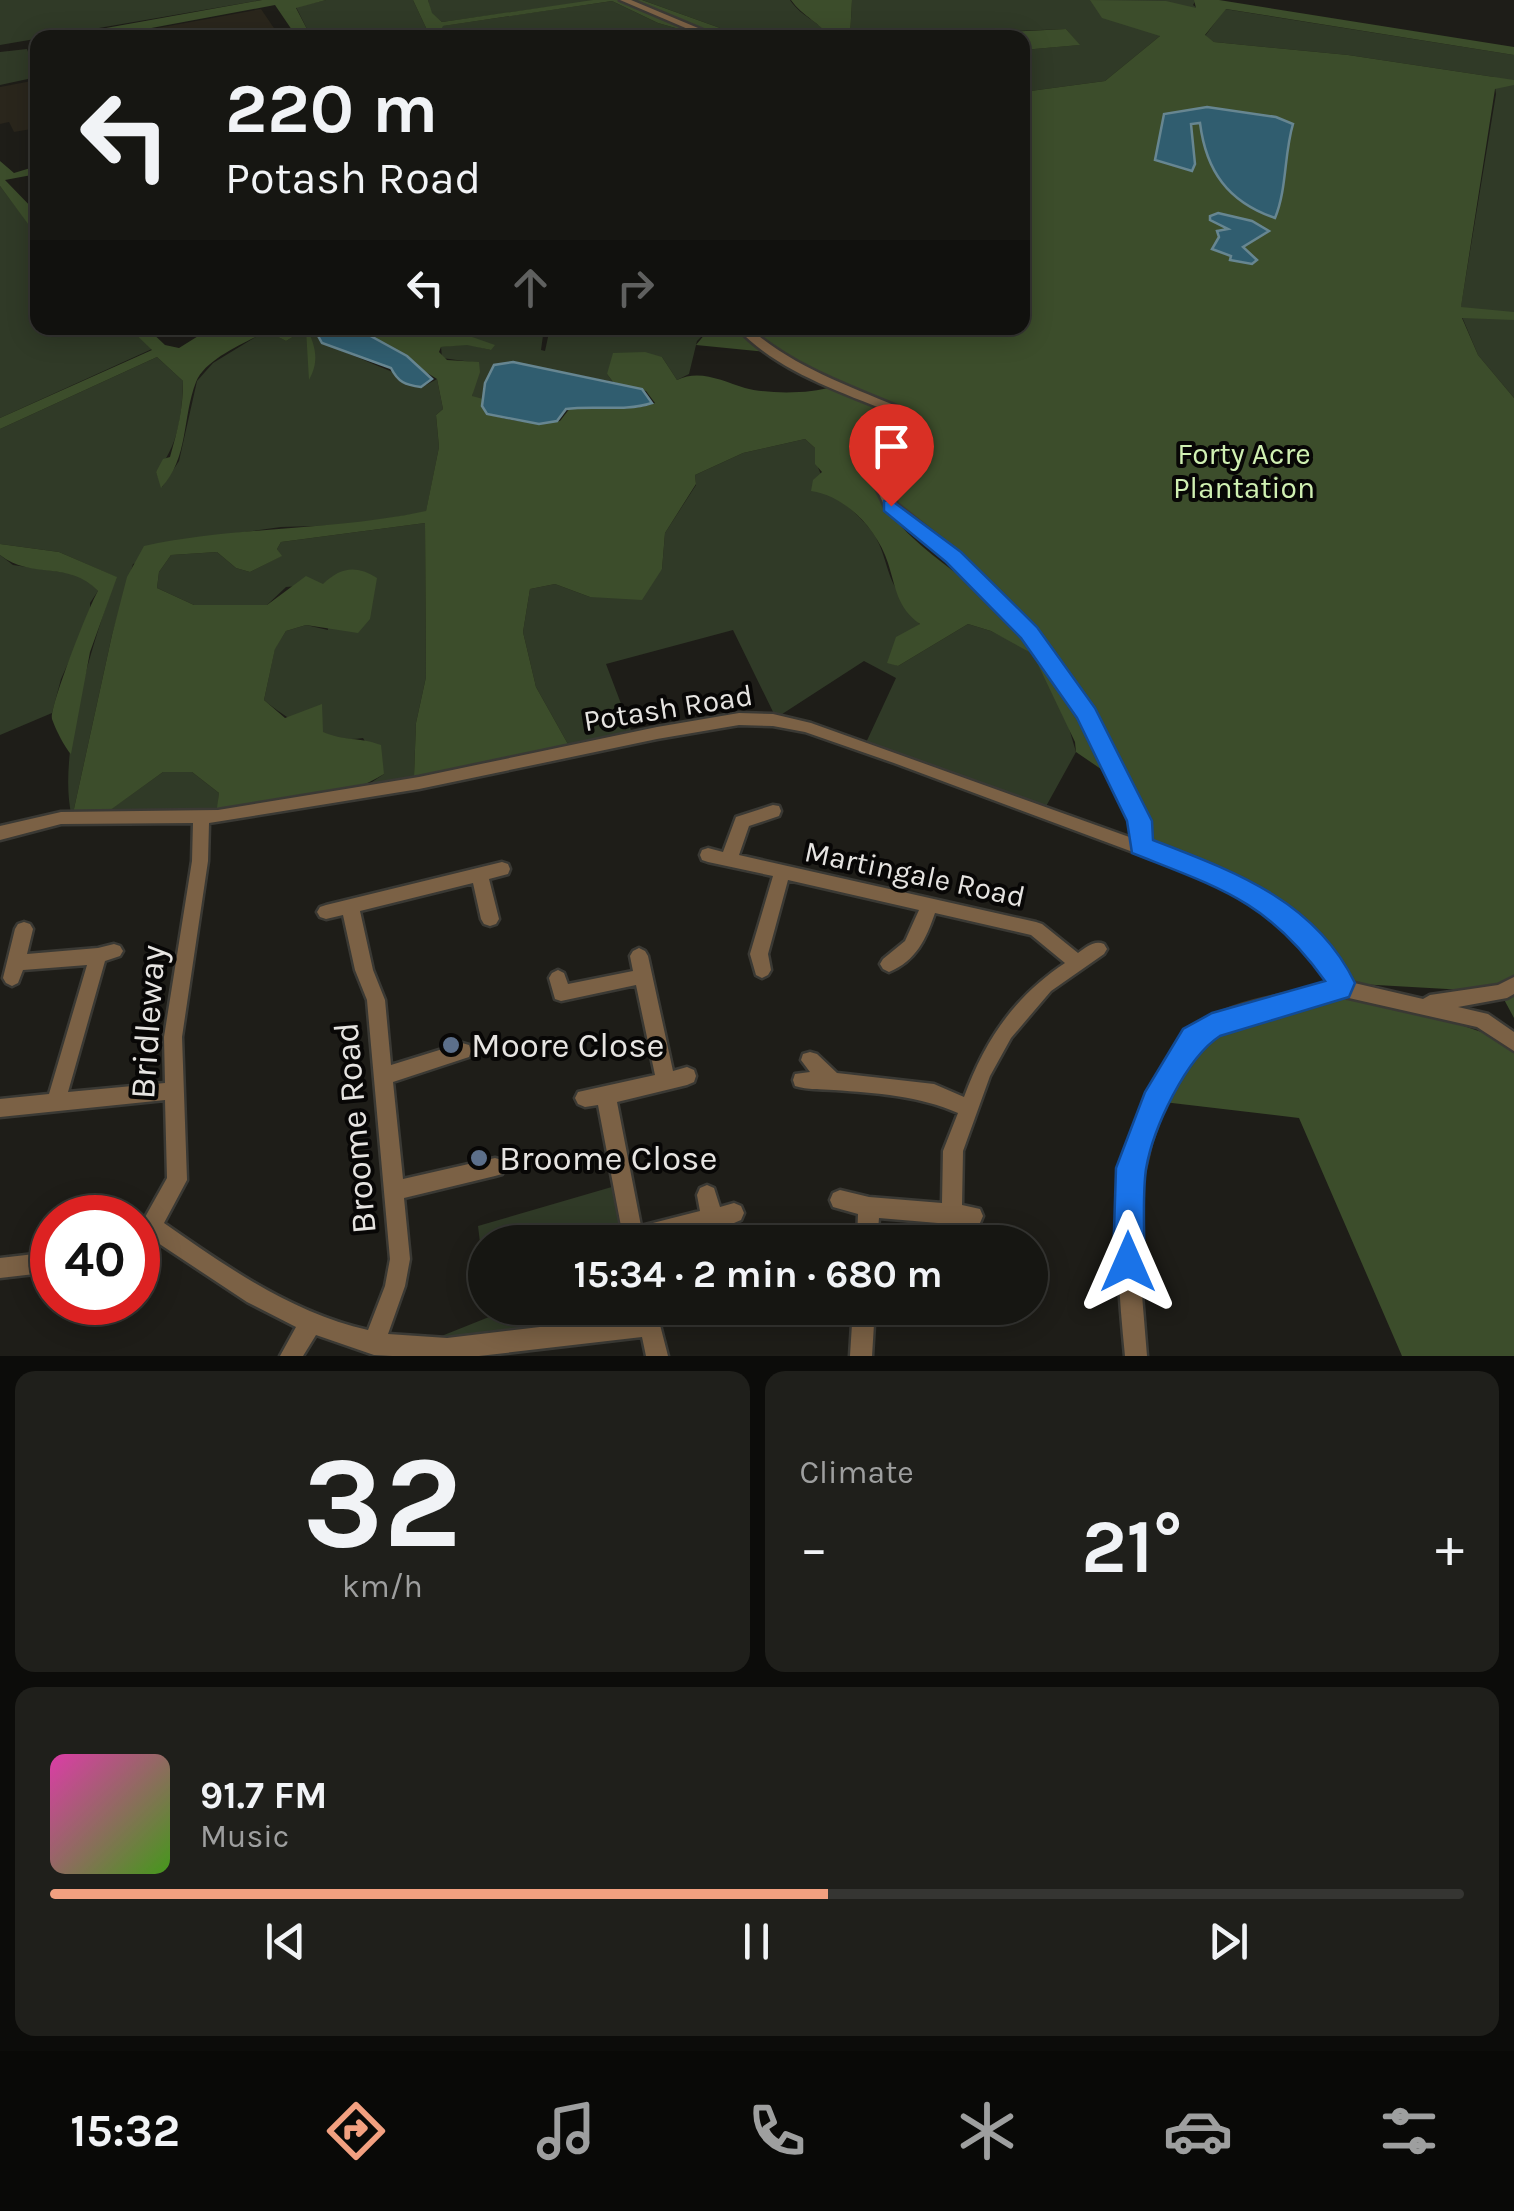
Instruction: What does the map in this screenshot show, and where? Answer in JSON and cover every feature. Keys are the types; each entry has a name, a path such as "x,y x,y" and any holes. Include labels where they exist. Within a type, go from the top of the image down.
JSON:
{"street":[{"path":"624,0 698,30"},
{"path":"752,335 779,356 821,379 902,413 906,420 902,434 874,454 878,477 891,506 954,557 1029,632 1086,714 1140,821 1141,846"},
{"name":"Potash Road","path":"0,833 61,818 201,818 388,789 739,719 806,726 1225,879 1277,908 1308,937 1341,986"},
{"name":"Martingale Road","path":"728,859 742,822 773,811"},
{"name":"Bridleway","path":"160,1207 177,1180 173,1036 200,860 201,818"},
{"name":"Martingale Road","path":"708,855 1036,929 1078,963"},
{"path":"326,912 502,870"},
{"path":"762,970 758,954 782,873"},
{"path":"480,875 490,919"},
{"path":"888,964 910,949 920,936 929,904"},
{"name":"Broome Road","path":"350,906 364,970 376,1000 400,1258 395,1286 374,1344"},
{"path":"24,929 14,971 106,954 56,1102"},
{"path":"840,1200 869,1207 963,1215 952,1150 1004,1032 1045,986 1098,949"},
{"path":"639,956 666,1081"},
{"path":"560,992 644,976"},
{"path":"1421,1004 1501,992 1514,985"},
{"path":"1136,1356 1127,1232 1132,1168 1155,1101 1193,1038 1212,1026 1341,986 1482,1020 1514,1043"},
{"path":"384,1076 462,1051"},
{"path":"806,1070 832,1081 934,1093 968,1108"},
{"path":"630,1225 595,1097 687,1076"},
{"path":"0,1108 172,1091"},
{"path":"394,1191 494,1167"},
{"path":"707,1195 712,1218"},
{"path":"868,1225 869,1207"},
{"path":"687,1225 734,1213"},
{"path":"160,1241 310,1326 374,1344 414,1350 502,1351 610,1325"},
{"path":"0,1268 30,1265"},
{"path":"650,1325 657,1356"},
{"path":"861,1356 863,1325"},
{"path":"291,1356 310,1326"}],"shaded area":[{"path":"261,9 275,30 147,30"},
{"path":"30,81 30,129 14,132 9,122 0,124 0,87"}],"green space":[{"path":"0,0 262,0 87,30 30,30 30,40 0,45"},
{"path":"262,0 326,0 296,8 307,30 292,30 275,5 141,30 95,30"},
{"path":"326,0 413,0 427,30 308,30 296,7"},
{"path":"413,0 428,0 432,13 442,22 593,0 642,0 726,30 682,30 612,1 427,30"},
{"path":"428,0 593,1 442,22 431,13"},
{"path":"642,0 790,0 823,30 726,30"},
{"path":"791,0 852,0 850,30 823,30"},
{"path":"852,0 1196,0 1193,5 1208,16 1197,39 1157,32 1160,36 1105,81 1030,91 1030,49 1079,45 1066,29 850,30"},
{"name":"Forty Acre Plantation","path":"1090,0 1166,1 1196,8 1194,0 1219,0 1514,47 1514,55 1226,9 1205,35 1214,42 1348,55 1514,80 1514,85 1495,89 1461,307 1514,312 1514,320 1462,318 1478,355 1514,398 1514,1018 1500,992 1341,983 1292,919 1141,846 1117,780 1076,752 1075,742 1033,654 991,631 968,624 898,666 887,663 896,637 920,624 902,604 883,550 859,516 836,500 811,491 813,480 822,472 815,464 815,448 805,439 743,453 695,475 696,484 665,533 662,569 642,600 590,597 555,584 530,589 523,632 536,687 569,746 492,764 414,776 416,723 426,677 425,523 281,542 277,549 282,556 250,572 236,568 217,552 171,555 159,572 157,588 194,605 267,605 306,576 323,584 342,571 362,571 377,578 370,619 358,633 306,625 286,631 275,649 264,700 285,718 322,704 323,732 381,745 384,774 351,790 274,810 72,818 127,577 144,546 426,511 439,447 436,415 443,409 437,379 367,335 467,335 495,345 491,350 467,345 441,347 439,352 447,360 479,362 472,396 483,399 487,414 514,420 560,421 570,408 634,408 655,403 646,391 613,382 607,374 613,353 645,352 662,357 677,380 703,376 776,392 831,387 876,406 893,430 867,459 876,490 893,517 915,540 994,604 1034,654 1049,660 1117,776 1115,755 1093,713 1035,629 1006,598 897,504 881,456 908,434 913,419 906,411 782,355 755,335 1030,335 1030,91 1105,81 1160,36 1102,18","holes":["163,772 192,772 219,793 217,808 109,811"]},
{"path":"612,1 682,30 440,30 442,26"},
{"path":"1225,9 1514,55 1514,398 1478,355 1460,312 1496,94 1494,77 1348,55 1214,42 1205,36"},
{"path":"1066,29 1080,45 1030,49 1030,31"},
{"path":"27,49 30,79 0,85 0,52"},
{"path":"0,161 14,173 30,168 30,175 5,180 30,206 30,227 0,186"},
{"path":"0,186 30,225 30,335 137,335 152,349 0,418"},
{"path":"136,335 154,335 165,345 179,348 200,335 259,335 227,352 201,373 192,396 181,451 161,488 156,472 163,459 170,457 180,419 183,381 157,357 0,429 0,418 152,350"},
{"path":"259,335 276,335 286,341 296,335 318,335 322,343 426,385 437,379 443,409 436,415 439,447 426,512 350,525 281,527 216,536 133,564 112,635 72,818 68,792 73,730 88,664 116,577 59,552 0,544 0,429 157,357 183,381 174,440 156,472 162,487 179,461 197,381 213,363"},
{"path":"275,335 296,335 286,341"},
{"path":"306,335 314,347 315,360 309,380"},
{"path":"468,335 543,335 541,350 545,351 548,335 703,335 697,341 689,374 677,380 662,357 607,374 613,382 513,362 485,383 483,399 475,400 472,396 479,363 442,358 441,347 467,344 491,350"},
{"path":"704,335 746,335 766,352 696,345"},
{"path":"805,439 815,448 826,483 875,536 894,585 920,625 895,648 888,662 898,666 968,624 1049,660 1076,752 1044,810 864,747 896,678 864,661 776,718 733,630 606,664 634,738 569,746 536,687 523,632 530,589 555,584 590,597 662,569 665,533 696,485 695,475 743,453"},
{"path":"425,523 426,677 416,723 414,776 369,784 384,774 363,738 337,738 310,730 264,700 275,648 286,631 306,625 328,630 323,584 286,587 267,605 194,605 157,588 159,572 171,555 217,552 236,568 250,572 281,556 277,549 281,542"},
{"path":"0,544 59,552 117,577 90,652 71,754 53,723 53,711 98,591 75,576 12,562 0,555"},
{"path":"0,555 13,565 82,575 98,591 61,679 52,713 0,735"},
{"path":"163,772 192,772 219,793 218,808 107,812"},
{"path":"1343,991 1387,1000 1514,1043 1514,1356 1402,1356 1299,1118 1155,1101 1212,1026"},
{"path":"622,1184 630,1225 481,1225"},
{"path":"469,1325 650,1325 429,1341"}],"water":[{"path":"1207,107 1276,117 1293,124 1275,218 1244,203 1222,182 1208,156 1200,123 1191,124 1195,164 1192,171 1155,160 1164,114"},
{"path":"1218,213 1252,221 1269,231 1243,247 1257,260 1252,264 1230,260 1231,256 1212,249 1219,237 1217,231 1228,229 1210,220 1210,216"},
{"path":"318,335 369,335 407,356 432,379 421,387 406,384 391,368 322,343"},
{"path":"513,362 642,389 652,403 566,409 557,421 539,424 487,414 482,406 485,383 494,365"}],"place":[{"name":"Moore Close","path":"451,1045"},
{"name":"Broome Close","path":"479,1158"}],"route":[{"path":"891,506 954,557 1029,632 1086,714 1140,821 1141,846 1225,879 1277,908 1308,937 1342,983 1340,988 1316,996 1212,1026 1193,1038 1155,1101 1132,1168 1128,1262"}]}
